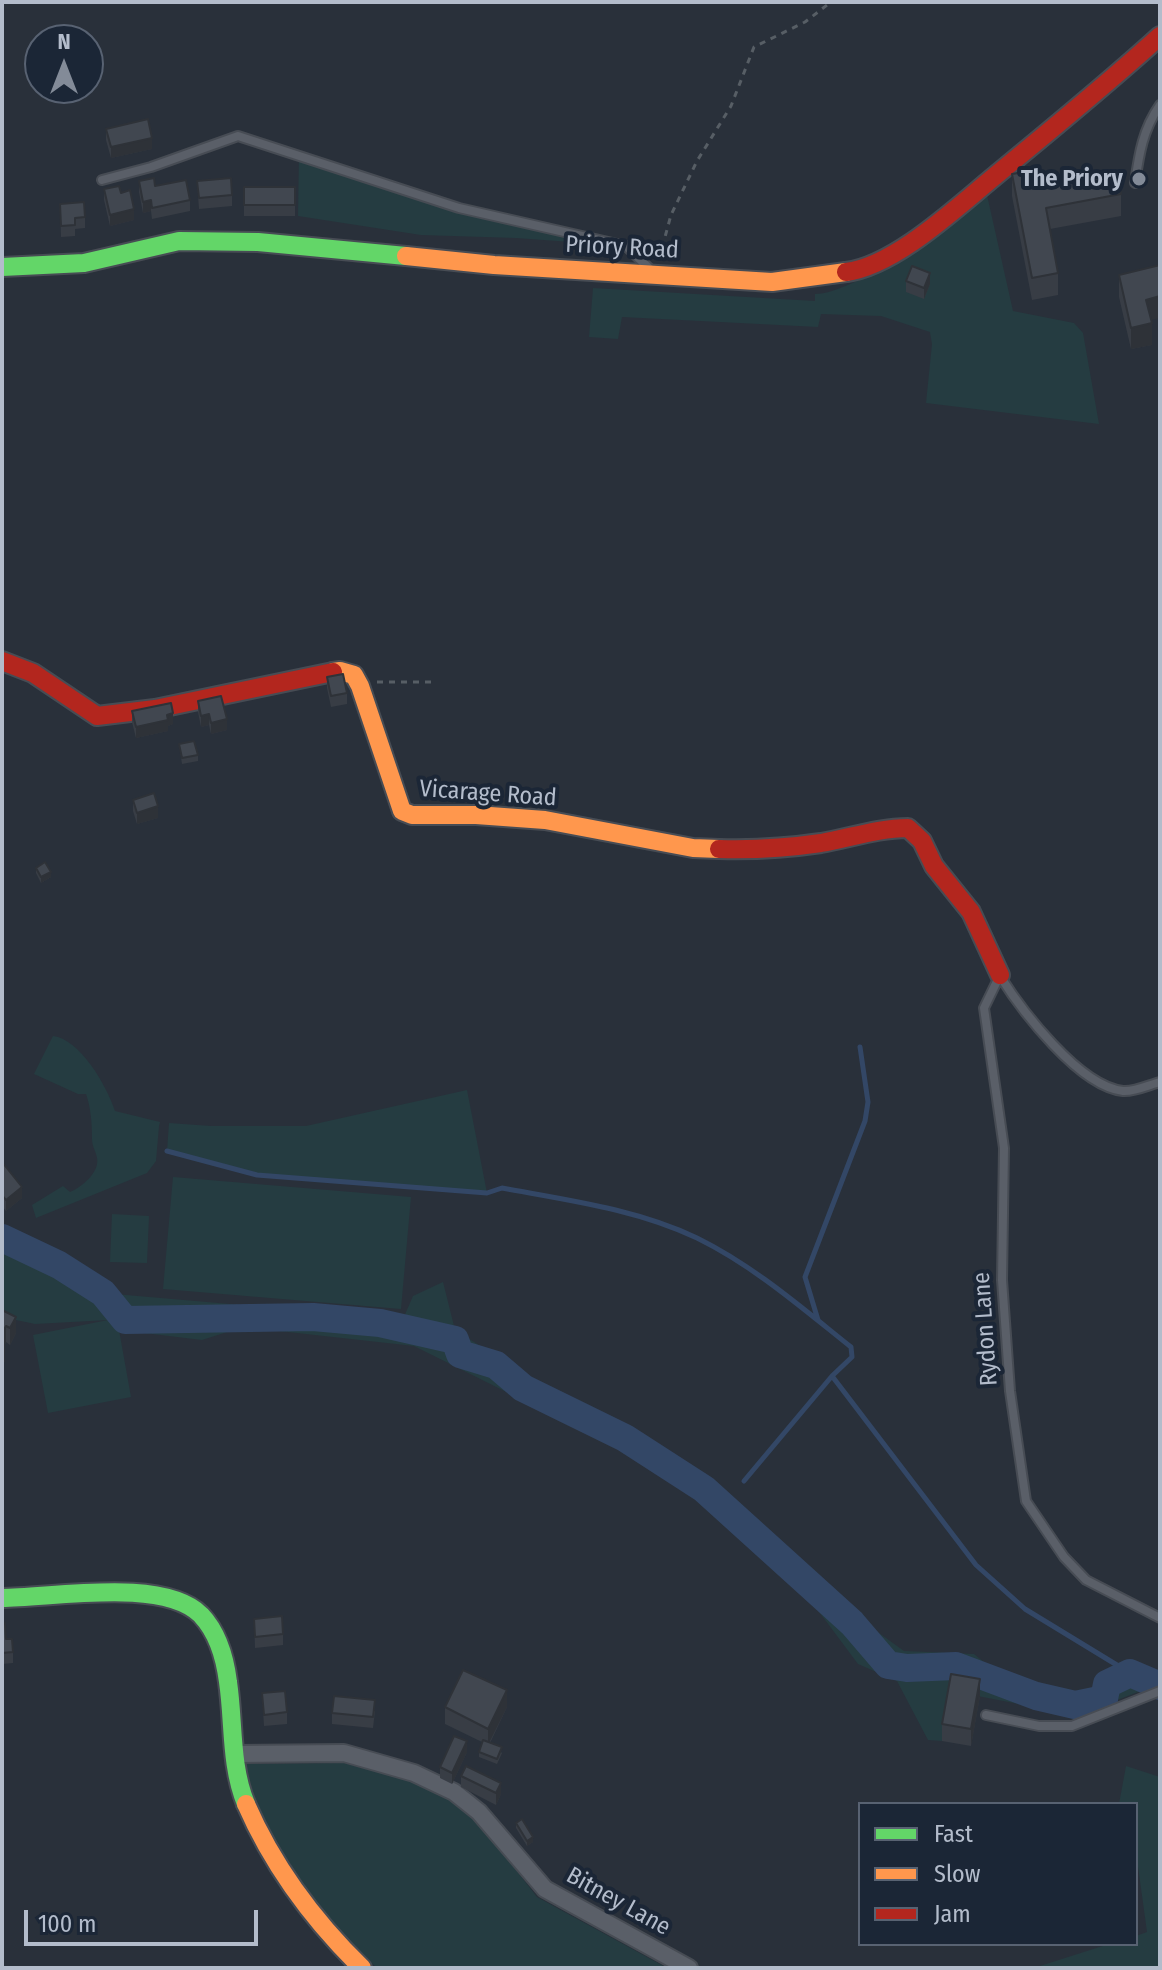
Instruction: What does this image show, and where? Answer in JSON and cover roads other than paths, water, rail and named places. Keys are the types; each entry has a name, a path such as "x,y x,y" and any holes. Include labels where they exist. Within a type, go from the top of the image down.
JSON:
{"street":[{"name":"Priory Road","path":"2,267 84,263 179,241 258,242 494,265 772,282 862,270 921,236 1097,93 1160,36"},
{"name":"Vicarage Road","path":"2,661 33,673 97,716 155,709 340,671 354,675 395,796 402,811 412,815 476,815 545,820 693,848 754,850 821,843 887,828 908,828 922,841 934,866 971,912 1000,975"},
{"path":"2,1598 144,1593 180,1601 210,1623 232,1693 238,1781 249,1811 279,1864 324,1930 362,1968"},
{"name":"Bitney Lane","path":"236,1754 344,1753 414,1773 454,1792 479,1812 545,1889 689,1968"}],"lane":[{"path":"1135,183 1138,155 1148,123 1160,105"},
{"path":"102,180 151,167 238,136 459,208 626,246 655,274"},
{"path":"1000,975 1044,1037 1089,1075 1110,1087 1125,1091 1160,1082"},
{"name":"Rydon Lane","path":"1000,975 984,1008 1004,1148 1002,1280 1010,1391 1026,1501 1064,1557 1086,1580 1160,1618"},
{"path":"986,1715 1039,1726 1072,1726 1160,1691"}],"waterway":[{"path":"818,1320 805,1277 865,1121 868,1102 860,1047"},
{"path":"167,1151 257,1175 487,1193 502,1188 576,1201 674,1228 718,1249 777,1288 851,1347 852,1357 832,1376 976,1565 1025,1609 1130,1673"},
{"path":"2,1238 59,1265 103,1293 125,1320 313,1317 380,1323 455,1340 460,1354 496,1365 523,1388 625,1438 704,1489 852,1623 888,1665 907,1668 956,1666 1036,1696 1075,1705 1104,1699 1107,1684 1130,1673 1160,1686"},
{"path":"744,1481 832,1376"}],"place":[{"name":"The Priory","path":"1139,179"}]}
